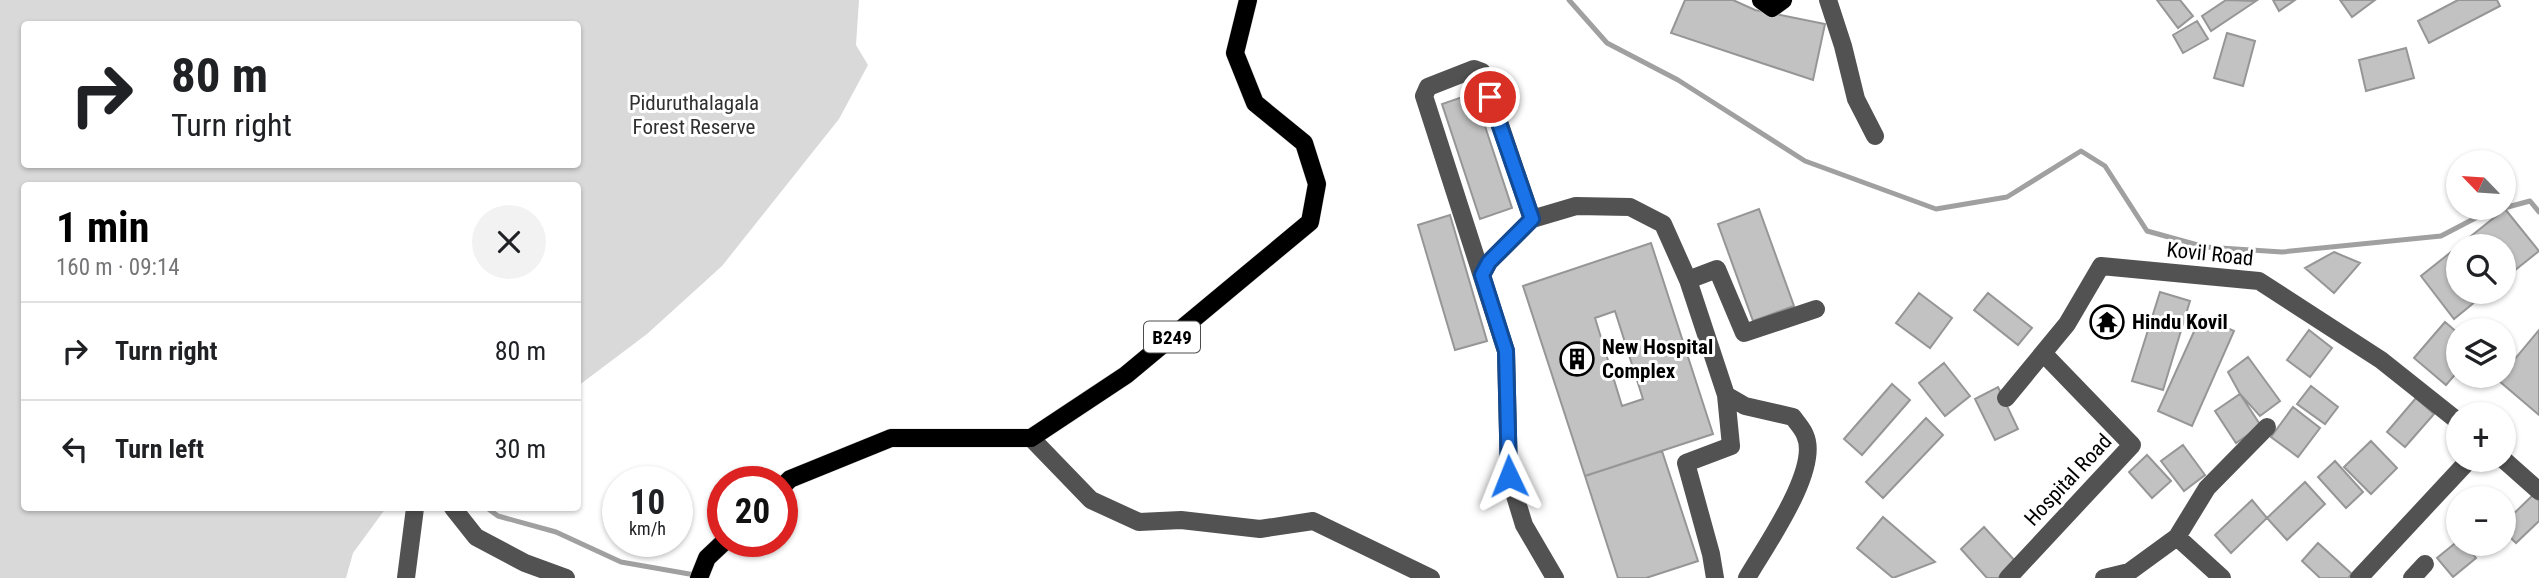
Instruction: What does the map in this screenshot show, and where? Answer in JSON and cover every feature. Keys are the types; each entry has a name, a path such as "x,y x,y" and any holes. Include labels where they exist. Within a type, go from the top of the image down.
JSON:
{"main road":[{"name":"B249","path":"1031,438 1126,375 1310,222 1317,184 1304,143 1255,103 1235,53 1248,0"},
{"path":"1761,0 1772,8 1783,0"},
{"path":"798,477 891,438 1031,438"},
{"path":"699,578 707,557"}],"street":[{"path":"1828,0 1856,99 1875,136"},
{"path":"1532,219 1482,72 1474,69 1428,87 1424,96 1506,351 1509,476 1524,525 1555,578"},
{"path":"1482,275 1489,262 1532,219 1576,206 1630,207 1663,224 1688,280 1726,395 1731,446 1686,463 1715,578"},
{"name":"Kovil Road","path":"2043,353 2067,324 2101,266 2259,281 2381,360 2446,412"},
{"path":"1688,280 1717,269 1744,333 1816,309"},
{"path":"2006,398 2043,353"},
{"name":"Hospital Road","path":"2008,578 2132,445 2043,353"},
{"path":"1726,395 1745,406 1793,417 1807,437 1806,467 1796,495 1746,578"},
{"path":"2104,578 2129,572 2177,537 2207,488 2267,427"},
{"path":"1031,438 1091,500 1139,522 1181,520 1259,529 1313,521 1431,578"},
{"path":"2516,471 2539,491"},
{"path":"2359,578 2458,472"},
{"path":"406,578 415,511"},
{"path":"455,511 476,537 525,563 566,578"},
{"path":"2177,537 2222,578"},
{"path":"2412,578 2425,564"}],"green space":[{"name":"Piduruthalagala Forest Reserve","path":"0,0 859,0 856,45 868,65 839,119 722,266 647,334 581,384 581,182 21,182 21,511 384,511 353,553 346,578 0,578"}],"building":[{"path":"1685,0 1733,0 1755,10 1825,24 1813,80 1671,33"},
{"path":"2157,0 2180,0 2193,16 2178,28"},
{"path":"2226,0 2256,1 2211,31 2202,16"},
{"path":"2273,0 2295,0 2279,11"},
{"path":"2340,0 2375,0 2352,17"},
{"path":"2458,0 2497,0 2500,6 2429,43 2418,21"},
{"path":"2197,21 2208,39 2183,53 2173,35"},
{"path":"2227,33 2255,41 2243,86 2214,78"},
{"path":"2406,48 2414,78 2366,91 2359,60"},
{"path":"1474,93 1512,208 1480,219 1442,104"},
{"path":"1759,209 1794,306 1753,321 1718,224"},
{"path":"1450,215 1487,341 1455,350 1418,225"},
{"path":"2491,220 2514,220 2539,251 2516,269 2516,234 2474,234"},
{"name":"New Hospital Complex","path":"1651,243 1713,434 1585,476 1523,286","holes":["1615,311 1643,399 1622,406 1595,318"]},
{"path":"2334,252 2360,263 2334,293 2305,268"},
{"path":"2446,256 2446,304 2472,304 2453,318 2421,276"},
{"path":"2160,292 2190,301 2163,390 2132,381"},
{"path":"1919,293 1952,318 1930,348 1896,323"},
{"path":"1988,293 2032,328 2018,345 1974,310"},
{"path":"2201,316 2234,331 2192,426 2158,411"},
{"path":"2445,322 2446,323 2446,385 2414,358"},
{"path":"2309,330 2332,348 2310,377 2287,360"},
{"path":"2539,330 2539,415 2507,388 2516,388 2516,358"},
{"path":"2248,357 2280,401 2260,416 2240,394 2228,372"},
{"path":"1944,363 1970,396 1945,416 1919,383"},
{"path":"1892,384 1910,400 1862,455 1844,439"},
{"path":"2311,386 2338,407 2325,424 2297,404"},
{"path":"1998,387 2018,429 1995,440 1975,399"},
{"path":"2240,394 2261,426 2236,443 2215,411"},
{"path":"2416,398 2434,414 2405,447 2387,432"},
{"path":"2293,407 2320,428 2298,457 2271,437"},
{"path":"1926,418 1943,435 1883,498 1866,482"},
{"path":"2371,441 2397,468 2371,494 2344,467"},
{"path":"2183,445 2205,475 2184,491 2161,461"},
{"path":"1662,451 1698,561 1646,578 1618,578 1585,476"},
{"path":"2147,455 2171,481 2152,498 2129,472"},
{"path":"2335,461 2363,492 2346,508 2318,477"},
{"path":"2305,482 2325,504 2287,540 2267,518"},
{"path":"2533,495 2539,501 2539,521 2516,543 2516,511"},
{"path":"2252,500 2267,518 2231,553 2215,535"},
{"path":"1883,517 1935,562 1893,578 1857,548"},
{"path":"1984,527 2016,562 1998,578 1987,578 1961,549"},
{"path":"2318,543 2352,574 2348,578 2320,578 2302,561"},
{"path":"2446,551 2446,556 2476,558 2453,577 2437,558"}],"waterway":[{"path":"1569,0 1607,43 1678,80 1805,161 1936,209 2007,197 2081,151 2105,166 2147,231 2205,247 2282,252 2441,236 2472,220"},
{"path":"2516,205 2530,201 2539,212"},
{"path":"491,511 498,516 556,532 621,562 695,575"}],"place":[{"name":"Hindu Kovil","path":"2107,322"},
{"name":"New Hospital Complex","path":"1577,359"}],"route":[{"path":"1490,97 1532,219 1489,262 1482,275 1506,351 1509,476"}]}
